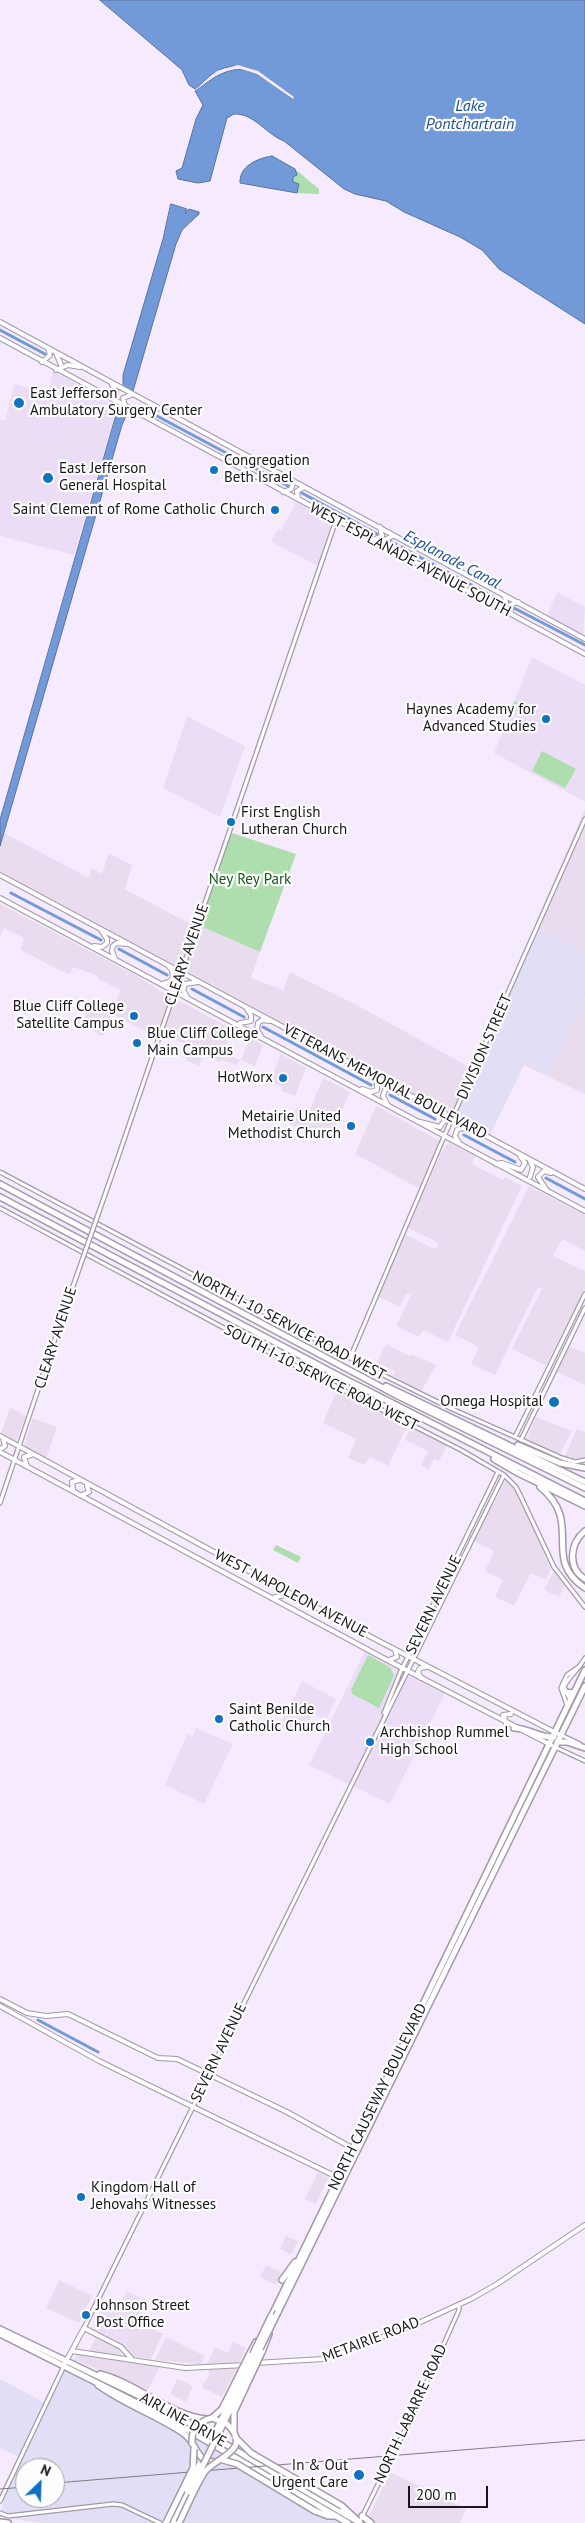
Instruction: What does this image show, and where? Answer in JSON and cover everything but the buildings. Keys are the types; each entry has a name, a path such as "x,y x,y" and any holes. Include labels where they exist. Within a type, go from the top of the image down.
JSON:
{"highway":[{"path":"0,1184 335,1363 585,1488"},
{"path":"0,1197 466,1441 585,1501"},
{"path":"335,1363 547,1458 572,1467 585,1466"},
{"path":"396,1391 585,1482"},
{"path":"466,1441 528,1478 551,1494 563,1508 567,1525 566,1562 575,1581 585,1588"},
{"path":"528,1478 585,1506"},
{"path":"585,1531 576,1541 572,1558 575,1568 585,1579"},
{"name":"NORTH CAUSEWAY BOULEVARD","path":"175,2523 275,2314 300,2257 567,1707 583,1668"},
{"name":"NORTH CAUSEWAY BOULEVARD","path":"171,2523 346,2173 560,1735 584,1690"},
{"path":"565,1692 574,1692 577,1703"},
{"path":"565,1727 565,1721 572,1706 570,1700"},
{"path":"514,1728 527,1730 542,1737 560,1735"},
{"path":"548,1744 558,1742 585,1748"},
{"path":"282,2280 300,2257"},
{"path":"166,2523 193,2468 195,2428 222,2409 248,2355 275,2314"},
{"path":"179,2523 203,2475 233,2449 234,2412 262,2352 275,2314"},
{"name":"AIRLINE DRIVE","path":"0,2329 65,2363 87,2377 188,2429 348,2523"},
{"name":"AIRLINE DRIVE","path":"0,2334 65,2363 90,2371 162,2407 359,2523"},
{"path":"90,2371 133,2386 188,2416 224,2421 251,2453 342,2506 359,2523"},
{"path":"87,2377 121,2400 185,2434 203,2459 236,2464 315,2511 328,2516 336,2516"},
{"path":"362,2516 371,2523"},
{"path":"0,2522 8,2523"}],"main road":[{"path":"0,322 585,639"},
{"name":"WEST ESPLANADE AVENUE SOUTH","path":"0,338 56,370 585,654"},
{"path":"42,362 50,355 48,348"},
{"path":"56,352 62,366 62,372"},
{"path":"56,370 62,366 85,368"},
{"path":"68,375 75,366"},
{"path":"110,382 116,391 116,401"},
{"path":"127,407 122,401 124,397 128,394 133,395"},
{"path":"283,492 292,489 293,484 290,479"},
{"path":"299,500 297,491 304,487"},
{"path":"372,539 378,540 382,536 380,527"},
{"path":"388,548 386,539 390,536 396,536"},
{"path":"496,606 502,606 506,602 503,594"},
{"path":"512,615 510,605 518,602"},
{"name":"VETERANS MEMORIAL BOULEVARD","path":"0,876 585,1189"},
{"name":"VETERANS MEMORIAL BOULEVARD","path":"0,898 584,1211"},
{"path":"89,945 102,947 106,945 107,939 100,928"},
{"path":"116,960 112,951 115,944 130,945"},
{"path":"162,984 171,981 174,975 172,970 165,964"},
{"path":"187,997 183,990 185,984 200,982"},
{"path":"236,1023 245,1024 251,1022 251,1014 243,1006"},
{"path":"261,1037 257,1030 258,1023 262,1020 274,1022"},
{"path":"344,1082 367,1092 377,1090 376,1081 359,1067"},
{"path":"391,1107 384,1098 385,1090 392,1089 406,1093"},
{"path":"418,1122 440,1127 444,1124 445,1118 440,1111"},
{"path":"466,1148 456,1139 456,1133 459,1129 465,1128 484,1136"},
{"path":"496,1164 522,1169 525,1166 524,1161 513,1150"},
{"path":"527,1158 533,1167 530,1177"},
{"path":"556,1196 539,1181 540,1174 547,1171 564,1178"},
{"path":"0,1450 5,1446 2,1437"},
{"name":"WEST NAPOLEON AVENUE","path":"2,1437 85,1484 534,1723 553,1735"},
{"name":"WEST NAPOLEON AVENUE","path":"0,1450 15,1460 74,1490 405,1670 514,1728 555,1747"},
{"path":"28,1467 24,1457 34,1455"},
{"path":"74,1490 72,1483 79,1480"},
{"path":"82,1495 89,1492 85,1484"},
{"path":"272,1597 282,1596 279,1588"},
{"path":"295,1609 294,1602 301,1600"},
{"path":"387,1660 396,1657 392,1648"},
{"path":"421,1678 418,1672 420,1668 429,1667"},
{"path":"507,1724 503,1717 508,1712 534,1723"},
{"path":"0,1999 27,2012 46,2016 68,2014 158,2058 177,2059 353,2147 352,2160"},
{"path":"0,2006 99,2061 339,2178 346,2173"},
{"name":"METAIRIE ROAD","path":"72,2351 185,2368 315,2361 414,2325 458,2304 523,2268 585,2225"},
{"path":"84,2328 119,2346 128,2357 138,2361"},
{"name":"SEVERN AVENUE","path":"65,2363 84,2328"},
{"path":"119,2358 124,2352"}],"street":[{"name":"CLEARY AVENUE","path":"0,1503 336,520"},
{"name":"DIVISION STREET","path":"350,1358 444,1136 585,819"},
{"name":"NORTH I-10 SERVICE ROAD WEST","path":"0,1172 350,1358 450,1408 569,1461 585,1460"},
{"name":"SOUTH I-10 SERVICE ROAD WEST","path":"0,1208 274,1354 461,1450 504,1475 516,1487 554,1567 585,1607"},
{"path":"515,1437 585,1294"},
{"path":"521,1440 585,1308"},
{"path":"522,1423 527,1426"},
{"name":"SEVERN AVENUE","path":"405,1670 408,1656 498,1472"},
{"name":"SEVERN AVENUE","path":"84,2328 405,1670 413,1659 504,1475"},
{"path":"471,1529 476,1531"},
{"path":"570,1700 564,1688 566,1682 583,1668 585,1658"},
{"path":"567,1707 561,1688 567,1675 583,1668"},
{"path":"560,1735 585,1748"},
{"name":"WEST NAPOLEON AVENUE","path":"555,1747 585,1761"},
{"name":"NORTH LABARRE ROAD","path":"359,2523 434,2369 459,2310 458,2304"},
{"path":"0,2501 65,2363"},
{"path":"0,2513 8,2516 42,2511 122,2505 160,2523"}],"shaded area":[{"name":"East Jefferson General Hospital","path":"53,371 117,407 74,555 0,536 0,420 5,420 14,384 48,393"},
{"path":"296,502 332,521 318,566 271,542 278,529 281,530"},
{"path":"557,592 585,607 583,636 547,616"},
{"name":"Haynes Academy for Advanced Studies","path":"532,657 585,685 585,802 494,753"},
{"path":"187,716 245,746 220,817 163,788"},
{"path":"585,809 585,952 534,927"},
{"path":"4,833 89,878 92,868 102,874 109,853 132,865 125,889 194,926 198,925 260,952 251,978 283,990 290,972 353,1003 473,1069 453,1114 0,871 0,847"},
{"path":"0,904 128,971 122,987 129,971 159,990 232,1029 224,1054 241,1060 250,1038 263,1045 255,1066 240,1060 237,1065 222,1060 220,1062 203,1055 199,1066 186,1060 191,1046 158,1033 156,1036 112,1014 103,1036 82,1025 90,1001 112,1011 121,990 98,979 98,976 73,967 70,974 59,970 21,950 24,938 4,928 0,937"},
{"path":"534,927 585,952 585,997 547,1076 524,1065 490,1135 453,1114"},
{"path":"585,997 585,1094 547,1076"},
{"path":"281,1054 306,1068 295,1096 281,1091 283,1087 270,1082"},
{"path":"323,1078 350,1092 330,1139 308,1133 289,1124 297,1107 309,1112"},
{"path":"376,1106 440,1141 420,1189 355,1154"},
{"path":"448,1142 475,1156 472,1164 503,1180 505,1177 522,1186 448,1342 423,1330 419,1337 396,1326 411,1295 406,1294 400,1307 377,1296 405,1234 434,1249 439,1246 437,1242 408,1228 439,1157"},
{"path":"529,1186 585,1215 585,1251 562,1239 553,1256 585,1271 585,1290 546,1366 512,1349 542,1289 538,1287 495,1375 471,1364 479,1347 455,1335"},
{"path":"386,1344 410,1356 411,1354 436,1365 421,1392 392,1378 395,1371 377,1363"},
{"path":"569,1346 585,1353 585,1385 556,1372"},
{"path":"339,1389 406,1424 407,1426 388,1466 370,1457 365,1465 348,1458 356,1439 323,1423"},
{"path":"10,1407 26,1416 16,1441 1,1433"},
{"path":"536,1417 572,1431 560,1454 526,1440"},
{"path":"33,1418 57,1427 46,1458 24,1446"},
{"path":"411,1427 448,1444 439,1461 434,1459 429,1470 421,1465 428,1451 405,1440"},
{"path":"577,1429 585,1432 585,1458 574,1460 564,1458"},
{"path":"505,1481 512,1485 518,1494 551,1569 546,1580 531,1573 514,1606 495,1597 503,1580 485,1571 494,1551 474,1541"},
{"path":"554,1571 565,1585 559,1597 544,1590"},
{"name":"Archbishop Rummel High School","path":"366,1649 375,1657 445,1693 390,1804 309,1765"},
{"path":"302,1681 336,1699 326,1720 313,1714 305,1729 295,1724 291,1732 280,1726"},
{"path":"196,1728 233,1744 204,1804 165,1785 187,1734 193,1737"},
{"path":"318,2172 329,2177 316,2204 305,2199"},
{"path":"286,2236 298,2241 291,2255 280,2249"},
{"path":"266,2265 282,2273 276,2285 260,2277"},
{"path":"59,2280 92,2296 79,2323 46,2308"},
{"path":"127,2291 147,2301 125,2346 92,2330 106,2300 119,2307"},
{"path":"137,2322 163,2334 151,2359 130,2356 125,2346"},
{"path":"96,2337 118,2347 122,2355 89,2352"},
{"path":"166,2337 205,2356 201,2364 155,2360"},
{"path":"233,2342 246,2348 239,2363 207,2364 215,2347 228,2353"},
{"path":"76,2354 160,2366 148,2390 75,2360"},
{"path":"237,2367 222,2397 202,2387 209,2375 208,2369"},
{"path":"65,2371 198,2440 340,2523 42,2523 0,2517 7,2485 15,2466 15,2508 65,2508 65,2458 19,2458 0,2448 0,2379 47,2404"},
{"path":"177,2379 193,2386 186,2402 170,2394"},
{"path":"390,2472 466,2509 460,2523 375,2523 368,2518"}],"green space":[{"path":"295,169 319,189 319,194 297,193 299,185 293,182 296,175"},
{"path":"514,701 534,711 531,717 511,708"},
{"path":"542,751 576,769 565,788 532,771"},
{"name":"Ney Rey Park","path":"229,832 296,854 260,952 198,925"},
{"path":"276,1545 301,1557 298,1563 273,1550"},
{"path":"368,1655 391,1668 394,1676 379,1708 352,1694 351,1690"}],"water":[{"name":"Lake Pontchartrain","path":"100,0 585,0 585,324 499,269 482,250 460,237 404,212 386,201 355,194 344,189 284,141 248,117 234,114 227,118 210,181 198,183 178,179 176,171 182,168 196,119 203,105 195,91 224,73 245,70 266,80 293,99 259,73 240,67 219,70 195,89 189,85 182,70"},
{"path":"272,156 295,169 297,175 293,177 293,182 299,184 297,193 240,183 243,172 250,164"},
{"path":"171,204 187,209 185,214 189,209 199,212 199,214 182,230 176,244 133,391 123,386 123,375 163,239"},
{"path":"118,409 127,414 122,425 0,846 0,820"}],"pier":[{"path":"238,65 258,71 294,97 293,99 257,74 238,68 219,73 193,92 217,71"}],"waterway":[{"name":"Esplanade Canal","path":"0,330 45,354"},
{"name":"Esplanade Canal","path":"142,408 288,486"},
{"name":"Esplanade Canal","path":"302,493 377,534"},
{"name":"Esplanade Canal","path":"390,541 501,601"},
{"name":"Esplanade Canal","path":"514,608 585,645"},
{"path":"11,893 101,940"},
{"path":"119,949 167,975"},
{"path":"192,989 244,1017"},
{"path":"263,1027 371,1085"},
{"path":"390,1095 435,1119"},
{"path":"464,1135 515,1162"},
{"path":"546,1178 585,1199"},
{"path":"38,2020 98,2052"}],"railway":[{"path":"65,2482 585,2440"},
{"path":"0,2489 15,2488"}],"place":[{"name":"East Jefferson Ambulatory Surgery Center","path":"19,403"},
{"name":"Congregation Beth Israel","path":"214,470"},
{"name":"East Jefferson General Hospital","path":"48,478"},
{"name":"Saint Clement of Rome Catholic Church","path":"275,510"},
{"name":"Haynes Academy for Advanced Studies","path":"546,719"},
{"name":"First English Lutheran Church","path":"231,822"},
{"name":"Blue Cliff College Satellite Campus","path":"134,1016"},
{"name":"Blue Cliff College Main Campus","path":"137,1043"},
{"name":"HotWorx","path":"283,1078"},
{"name":"Metairie United Methodist Church","path":"351,1126"},
{"name":"Omega Hospital","path":"554,1402"},
{"name":"Saint Benilde Catholic Church","path":"219,1719"},
{"name":"Archbishop Rummel High School","path":"370,1742"},
{"name":"Kingdom Hall of Jehovahs Witnesses","path":"81,2197"},
{"name":"Johnson Street Post Office","path":"86,2315"},
{"name":"In & Out Urgent Care","path":"359,2475"}]}
